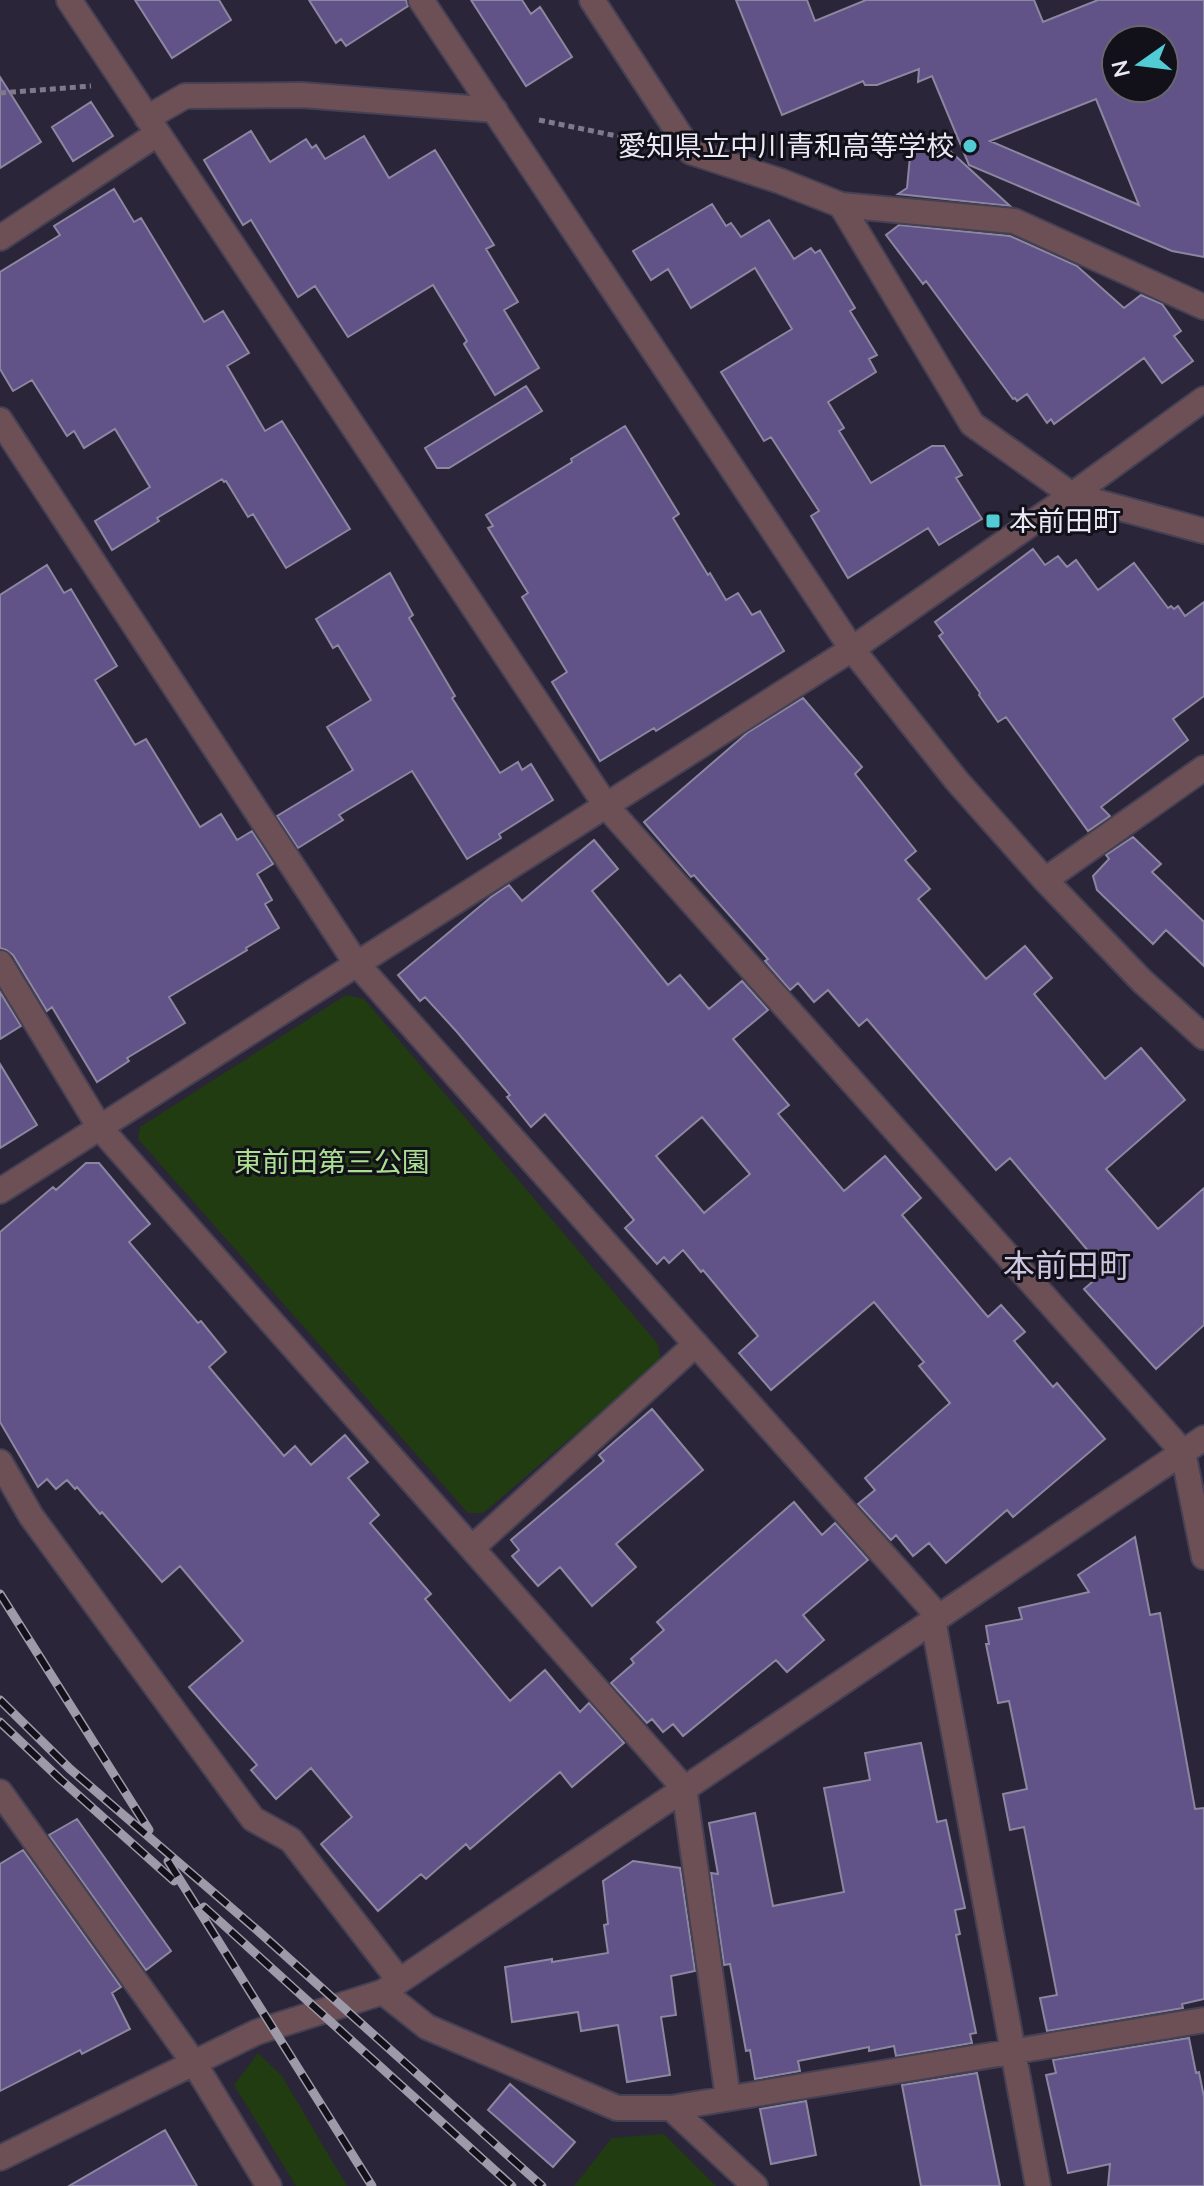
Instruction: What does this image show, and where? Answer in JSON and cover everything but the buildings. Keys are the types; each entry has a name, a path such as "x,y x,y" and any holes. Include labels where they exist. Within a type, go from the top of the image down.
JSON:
{"street":[{"path":"69,0 607,807 1183,1452 1204,1557"},
{"path":"421,0 852,649 957,781 1045,880 1142,981 1204,1037"},
{"path":"592,0 691,152 841,205 1014,221 1204,307"},
{"path":"0,238 152,126 185,96 302,95 495,110"},
{"path":"841,205 972,424 1072,495 1204,531"},
{"path":"0,1191 852,649 1204,399"},
{"path":"0,420 356,963 936,1619 1038,2186"},
{"path":"1045,880 1204,768"},
{"path":"0,963 100,1128 684,1788 728,2098"},
{"path":"472,1548 696,1344"},
{"path":"0,2158 257,2032 391,1986 1204,1438"},
{"path":"0,1462 31,1516 253,1819 291,1840 391,1986 427,2027 617,2108 671,2108 1204,2020"},
{"path":"0,1792 194,2063 269,2186"},
{"path":"671,2108 755,2186"}],"path":[{"path":"0,93 125,83"},
{"path":"495,110 691,152"}],"green space":[{"name":"東前田第三公園","path":"346,995 364,999 658,1344 661,1361 483,1513 468,1513 138,1139 140,1127"},
{"path":"258,2053 282,2076 347,2186 296,2186 234,2085"},
{"path":"664,2134 716,2186 574,2186 612,2138"}],"railway":[{"path":"0,1594 149,1830"},
{"path":"0,1700 70,1769 257,1930 542,2186"},
{"path":"0,1722 174,1881"},
{"path":"168,1861 372,2186"},
{"path":"204,1907 512,2186"}],"place":[{"name":"愛知県立中川青和高等学校","path":"970,146"},
{"name":"本前田町","path":"993,521"}],"district":[{"name":"本前田町","path":"1067,1266"}]}
